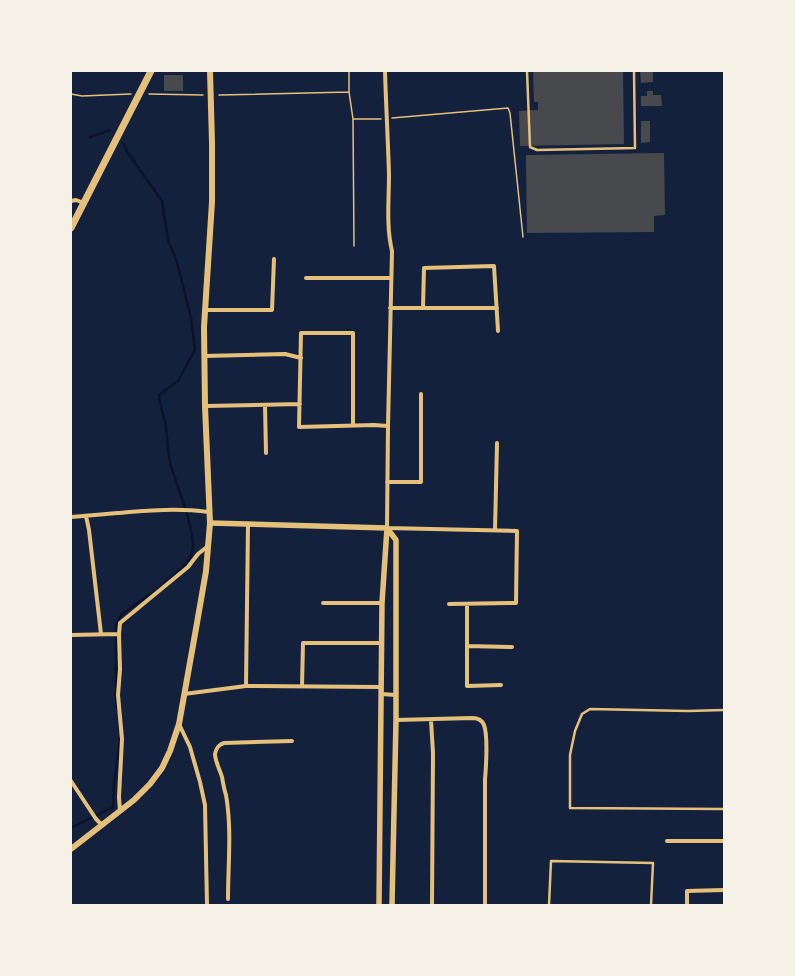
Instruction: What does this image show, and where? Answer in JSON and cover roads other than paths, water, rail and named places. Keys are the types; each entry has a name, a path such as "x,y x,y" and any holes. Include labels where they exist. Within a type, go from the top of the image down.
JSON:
{"main road":[{"path":"71,228 151,71"},
{"path":"71,849 134,800 150,784 162,768 170,751 179,724 206,571 210,523 204,406 204,310 212,209 210,71"}],"street":[{"path":"379,905 380,687 382,603 387,528 392,251 388,237 389,175 386,119 386,71"},
{"path":"71,201 76,200 84,203"},
{"path":"204,310 272,310 274,259"},
{"path":"423,308 424,268 494,266 498,331"},
{"path":"306,278 391,278"},
{"path":"390,308 496,308"},
{"path":"353,426 353,333 301,333 299,427 388,426"},
{"path":"204,356 285,354 301,358"},
{"path":"388,482 421,482 421,394"},
{"path":"204,406 300,404"},
{"path":"265,405 266,453"},
{"path":"495,530 497,443"},
{"path":"71,517 189,510 209,512"},
{"path":"86,516 89,530 101,634"},
{"path":"210,523 517,531 516,603 449,604"},
{"path":"246,686 248,524"},
{"path":"387,528 396,540 396,720 392,905"},
{"path":"120,811 119,797 122,738 118,695 120,669 118,634 120,623 188,567 198,554 208,546"},
{"path":"323,603 382,603"},
{"path":"467,604 467,686 502,685"},
{"path":"71,635 118,634"},
{"path":"302,686 303,643 382,643"},
{"path":"467,646 512,647"},
{"path":"184,694 246,686 380,687"},
{"path":"380,694 396,695"},
{"path":"396,720 477,718 483,722 485,727 485,905"},
{"path":"431,720 433,753 432,905"},
{"path":"179,724 190,747 205,805 208,905"},
{"path":"228,899 228,808 222,778 216,761 215,754 217,749 220,744 224,743 292,741"},
{"path":"71,781 96,819 102,825"},
{"path":"666,841 724,841"},
{"path":"687,905 688,891 724,890"}],"lane":[{"path":"527,71 530,147 536,150 635,148 634,71"},
{"path":"724,710 688,711 590,709 582,714 575,731 570,755 570,808 724,809"},
{"path":"549,905 551,861 653,863 651,905"}],"waterway":[{"path":"90,137 110,130"},
{"path":"117,708 116,625 121,615 179,571 191,556 193,548 190,524 170,462 166,427 159,395 178,381 195,350 191,318 177,262 168,240 162,201 128,153 123,143"},
{"path":"71,828 113,807 114,785 120,739"}]}
